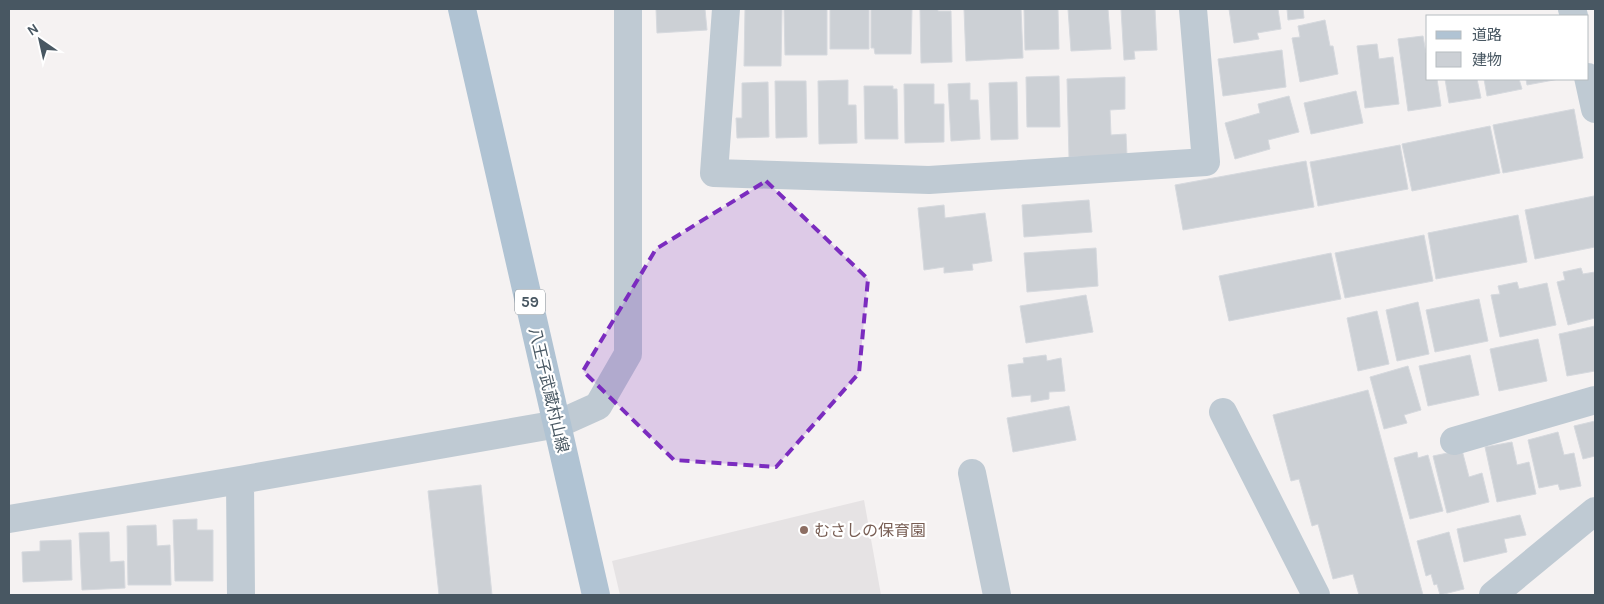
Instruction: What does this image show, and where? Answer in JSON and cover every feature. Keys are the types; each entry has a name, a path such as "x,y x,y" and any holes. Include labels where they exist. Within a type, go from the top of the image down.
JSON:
{"main road":[{"name":"八王子武蔵村山線","path":"462,9 596,595"}],"street":[{"path":"9,519 558,424 598,406 628,354 628,9"},
{"path":"726,9 714,173 929,180 1206,162 1193,9"},
{"path":"1589,80 1595,108"},
{"path":"1454,441 1595,400"},
{"path":"1223,412 1316,595"},
{"path":"972,474 997,595"},
{"path":"240,480 241,595"},
{"path":"1493,595 1595,511"}],"highlighted area":[{"path":"766,181 868,279 859,373 776,467 674,460 583,371 656,249"}],"shaded area":[{"name":"むさしの保育園","path":"864,500 881,595 620,595 612,561"}],"building":[{"path":"656,9 705,9 707,30 657,33"},
{"path":"745,9 782,9 781,66 744,66"},
{"path":"784,9 827,9 827,55 785,55"},
{"path":"830,9 869,9 869,49 830,49"},
{"path":"871,9 912,9 911,54 875,54 874,48 871,48"},
{"path":"920,9 951,11 952,62 921,63"},
{"path":"964,9 1021,9 1023,58 966,61"},
{"path":"1024,9 1058,9 1059,49 1025,50"},
{"path":"1068,9 1108,9 1111,49 1071,51"},
{"path":"1121,9 1155,9 1157,50 1134,51 1135,59 1124,60"},
{"path":"1229,9 1278,9 1281,29 1257,33 1259,39 1234,43"},
{"path":"1287,9 1303,9 1304,18 1288,20"},
{"path":"1325,20 1330,46 1333,46 1338,74 1300,82 1292,38 1300,37 1298,26"},
{"path":"1423,36 1426,53 1426,80 1437,80 1441,106 1408,111 1398,39"},
{"path":"1377,44 1379,59 1393,57 1399,104 1365,108 1357,46"},
{"path":"1282,50 1286,87 1223,96 1218,59"},
{"path":"1059,76 1060,127 1027,127 1026,77"},
{"path":"1125,77 1125,109 1110,110 1111,135 1126,134 1127,156 1069,157 1067,79"},
{"path":"848,80 848,105 856,105 857,143 819,144 818,81"},
{"path":"1445,80 1477,80 1481,98 1449,103"},
{"path":"1484,80 1519,80 1522,89 1487,96"},
{"path":"1526,80 1554,80 1527,85"},
{"path":"775,81 806,81 807,137 776,138"},
{"path":"768,82 769,137 737,138 736,118 742,118 742,83"},
{"path":"1017,82 1018,139 991,140 989,83"},
{"path":"970,83 970,100 978,100 980,139 951,141 948,84"},
{"path":"904,84 934,84 934,104 944,104 944,142 905,143"},
{"path":"864,86 893,86 893,89 897,89 898,139 865,139"},
{"path":"1356,91 1363,123 1311,134 1304,103"},
{"path":"1289,96 1299,132 1268,140 1270,149 1235,159 1225,123 1260,113 1258,104"},
{"path":"1574,109 1583,158 1503,173 1493,125"},
{"path":"1490,126 1500,173 1412,191 1402,144"},
{"path":"1400,145 1408,189 1318,206 1310,162"},
{"path":"1306,161 1314,207 1183,230 1175,185"},
{"path":"1594,196 1595,247 1535,259 1525,210"},
{"path":"1089,200 1092,232 1024,237 1022,205"},
{"path":"944,205 945,218 985,213 992,261 972,264 973,270 944,273 944,267 924,270 918,208"},
{"path":"1518,215 1527,262 1436,279 1428,233"},
{"path":"1424,235 1433,281 1345,298 1335,253"},
{"path":"1096,248 1098,286 1027,292 1024,253"},
{"path":"1331,253 1341,299 1229,321 1219,276"},
{"path":"1581,268 1583,274 1595,272 1595,318 1568,325 1557,282 1565,280 1563,272"},
{"path":"1517,282 1519,289 1547,283 1556,325 1500,337 1491,295 1500,294 1498,286"},
{"path":"1086,295 1093,332 1026,343 1020,306"},
{"path":"1479,299 1488,341 1435,352 1426,310"},
{"path":"1418,302 1429,354 1397,361 1386,310"},
{"path":"1377,311 1389,364 1358,371 1347,318"},
{"path":"1595,326 1595,371 1567,376 1559,334"},
{"path":"1538,339 1547,381 1499,391 1490,349"},
{"path":"1046,355 1047,361 1061,358 1065,391 1049,392 1049,399 1031,402 1031,395 1012,397 1008,365 1024,363 1023,358"},
{"path":"1470,355 1479,395 1428,406 1419,366"},
{"path":"1408,366 1421,410 1404,415 1407,423 1384,429 1370,377"},
{"path":"1368,390 1423,595 1359,595 1353,574 1333,579 1318,524 1312,526 1299,479 1291,481 1273,415"},
{"path":"1069,406 1076,440 1013,452 1007,418"},
{"path":"1595,421 1595,456 1583,459 1574,426"},
{"path":"1558,432 1564,455 1574,453 1581,486 1560,490 1558,484 1539,488 1528,440"},
{"path":"1512,442 1517,465 1529,462 1536,494 1497,502 1485,447"},
{"path":"1462,450 1469,477 1482,473 1489,502 1447,513 1433,456"},
{"path":"1417,452 1418,458 1428,455 1443,511 1410,519 1394,458"},
{"path":"481,485 492,595 439,595 428,491"},
{"path":"1520,515 1526,535 1504,539 1507,552 1464,562 1457,529"},
{"path":"197,519 197,530 213,530 213,581 175,581 173,520"},
{"path":"156,525 157,546 170,545 171,585 128,585 127,526"},
{"path":"109,532 110,562 124,561 125,588 82,590 79,533"},
{"path":"1449,532 1464,589 1440,595 1437,584 1434,585 1431,574 1426,576 1417,541"},
{"path":"71,540 72,580 23,582 22,552 40,551 40,541"}],"place":[{"name":"むさしの保育園","path":"804,530"}]}
